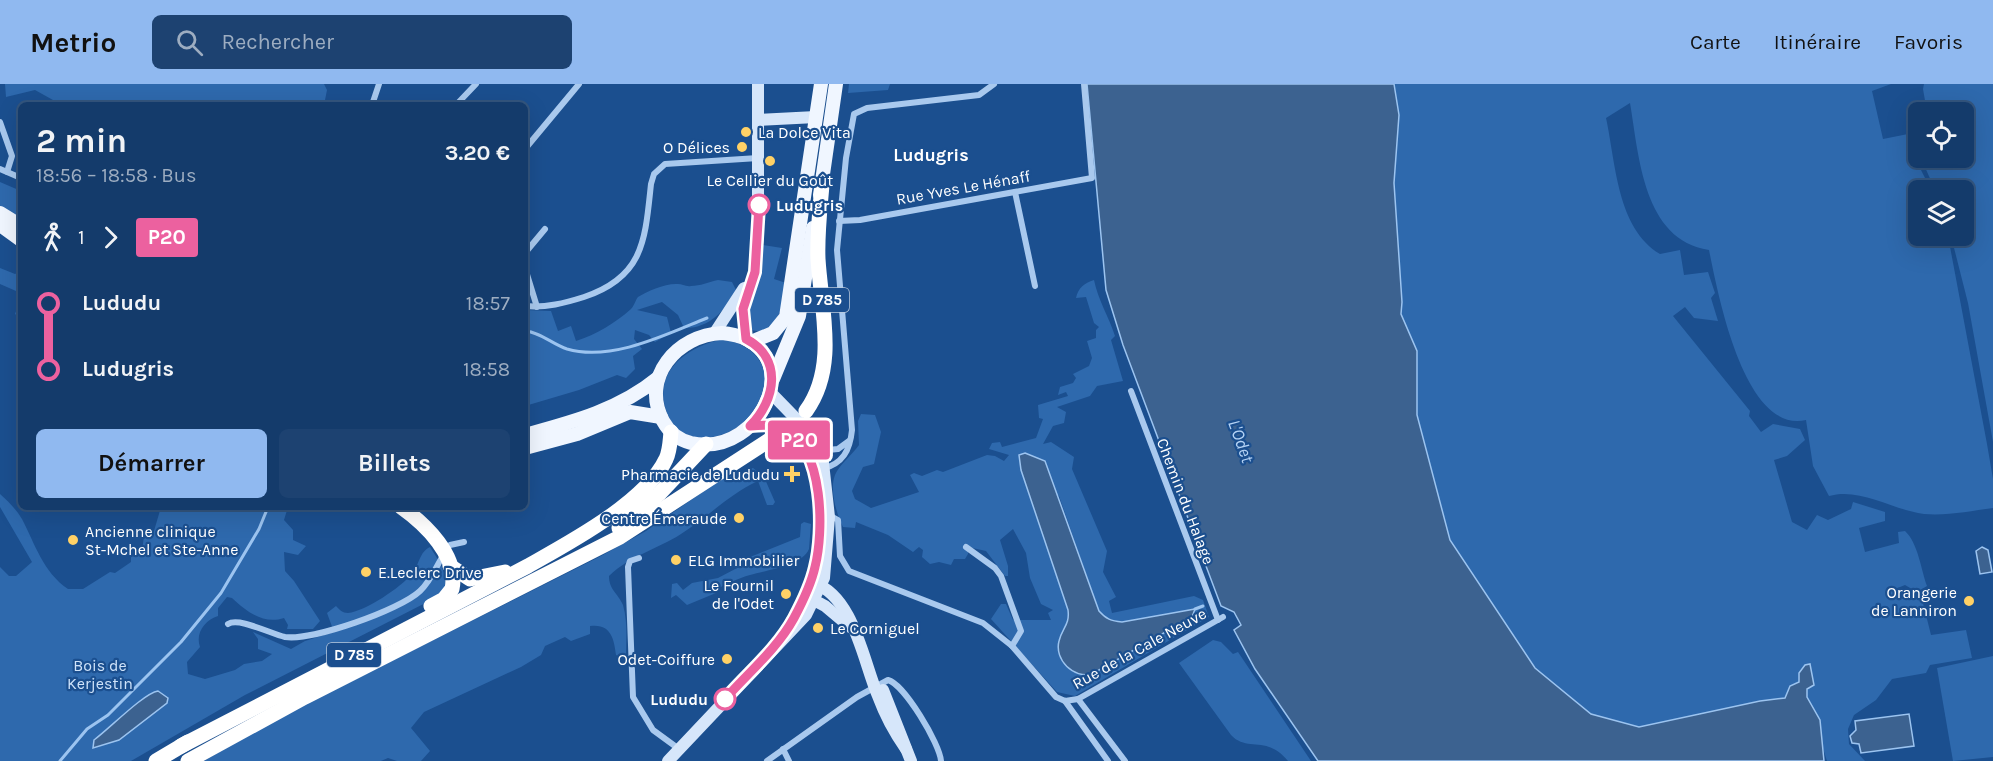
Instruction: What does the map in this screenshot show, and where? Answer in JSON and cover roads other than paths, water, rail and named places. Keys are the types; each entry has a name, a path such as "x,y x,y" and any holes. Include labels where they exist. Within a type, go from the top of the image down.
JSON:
{"highway":[{"name":"D 785","path":"806,411 819,387 825,362 818,246 822,185"},
{"name":"D 785","path":"156,761 528,566 606,519 641,490 659,471 667,457 671,432"},
{"name":"D 785","path":"188,761 305,697 632,530 777,435"},
{"name":"D 785","path":"517,590 622,526 658,494 706,444"},
{"path":"405,510 423,525 447,560 470,579 528,566"},
{"path":"181,746 281,686 444,599 449,594 453,583 447,560"}],"main road":[{"name":"D 785","path":"748,340 773,333 786,317 821,84"},
{"name":"D 785","path":"772,386 799,316 837,84"},
{"path":"0,213 18,224"},
{"path":"0,225 18,238"},
{"path":"714,334 730,334 748,340 767,358 772,386 762,412 750,426 728,439 706,444 683,440 671,432 661,417 655,396 662,369 677,350 691,341 714,334"},
{"path":"528,434 594,415 627,400 658,378"},
{"path":"528,447 577,434 630,412 661,417"}],"street":[{"path":"373,102 379,84"},
{"path":"459,102 476,84"},
{"path":"528,145 579,84"},
{"path":"748,340 743,309 755,272 759,158 758,84"},
{"path":"819,470 844,457 851,438 852,417 837,262 839,221 851,123 857,111 867,108 979,95 987,92 994,84"},
{"name":"Rue Yves Le Hénaff","path":"839,221 860,220 1092,178 1084,84"},
{"path":"758,120 816,117"},
{"path":"0,122 12,156 7,172"},
{"path":"528,306 564,303 604,290 626,273 640,251 654,174 665,164 759,158"},
{"path":"0,169 18,177"},
{"path":"1015,192 1035,286"},
{"path":"528,249 545,229"},
{"path":"714,334 740,297 756,247"},
{"path":"528,278 537,307"},
{"path":"668,761 783,637 816,584 817,557 824,518 818,451 803,425 772,386"},
{"name":"Chemin du Halage","path":"1131,391 1205,590 1221,618"},
{"path":"750,426 768,425 786,430 818,451 841,448 851,438"},
{"path":"819,470 819,500 824,518"},
{"name":"Rue de la Cale Neuve","path":"824,518 838,520 840,556 849,571 976,620 1012,646 1051,692 1065,701 1078,699 1221,618"},
{"path":"228,624 237,621 272,634 297,638 326,632 393,607 416,595 447,560 454,543 464,542"},
{"path":"966,547 995,568 1001,576 1021,631 1012,646"},
{"path":"639,558 630,561 628,567 633,697 653,730 679,749"},
{"path":"816,584 830,592 844,607 877,685 887,719 912,761"},
{"name":"Rue de la Cale Neuve","path":"1200,598 1205,590"},
{"path":"810,597 852,629"},
{"path":"767,761 877,685 888,680 900,687 936,744 941,761"},
{"path":"1078,699 1125,761"},
{"path":"1065,701 1108,761"},
{"path":"783,748 789,761"}],"water":[{"name":"L'Odet","path":"1087,84 1394,84 1399,115 1394,183 1401,314 1417,351 1417,415 1450,540 1535,668 1591,714 1639,727 1760,701 1785,698 1790,686 1799,682 1799,673 1805,665 1810,664 1814,685 1807,689 1807,697 1820,720 1824,761 1318,761 1255,669 1234,630 1241,625 1234,612 1221,606 1123,345 1106,290"},
{"path":"1025,453 1045,461 1102,614 1109,619 1122,622 1195,609 1192,617 1092,674 1085,675 1072,671 1062,661 1058,648 1060,637 1067,623 1068,610 1021,470 1019,455"},
{"path":"1982,547 1988,550 1992,572 1980,574 1976,551"},
{"path":"158,691 168,698 167,703 119,740 93,748 94,740 136,704"},
{"path":"1909,714 1914,746 1861,753 1859,744 1852,743 1850,736 1856,730 1855,721"}],"waterway":[{"path":"528,332 567,349 602,352 639,344 707,318"},
{"path":"60,761 87,729 108,715 181,642 221,593 259,529 267,510"},
{"path":"1195,609 1203,606"}],"place":[{"name":"La Dolce Vita","path":"746,132"},
{"name":"O Délices","path":"742,147"},
{"name":"Le Cellier du Goût","path":"770,161"},
{"name":"Ludugris","path":"759,205"},
{"name":"Pharmacie de Lududu","path":"792,474"},
{"name":"Centre Émeraude","path":"739,518"},
{"name":"Ancienne clinique St-Mchel et Ste-Anne","path":"73,540"},
{"name":"ELG Immobilier","path":"676,560"},
{"name":"E.Leclerc Drive","path":"366,572"},
{"name":"Le Fournil de l'Odet","path":"786,594"},
{"name":"Orangerie de Lanniron","path":"1969,601"},
{"name":"Le Corniguel","path":"818,628"},
{"name":"Odet-Coiffure","path":"727,659"},
{"name":"Lududu","path":"725,699"}],"district":[{"name":"Ludugris","path":"931,155"}],"park label":[{"name":"Bois de Kerjestin","path":"100,674"}]}
